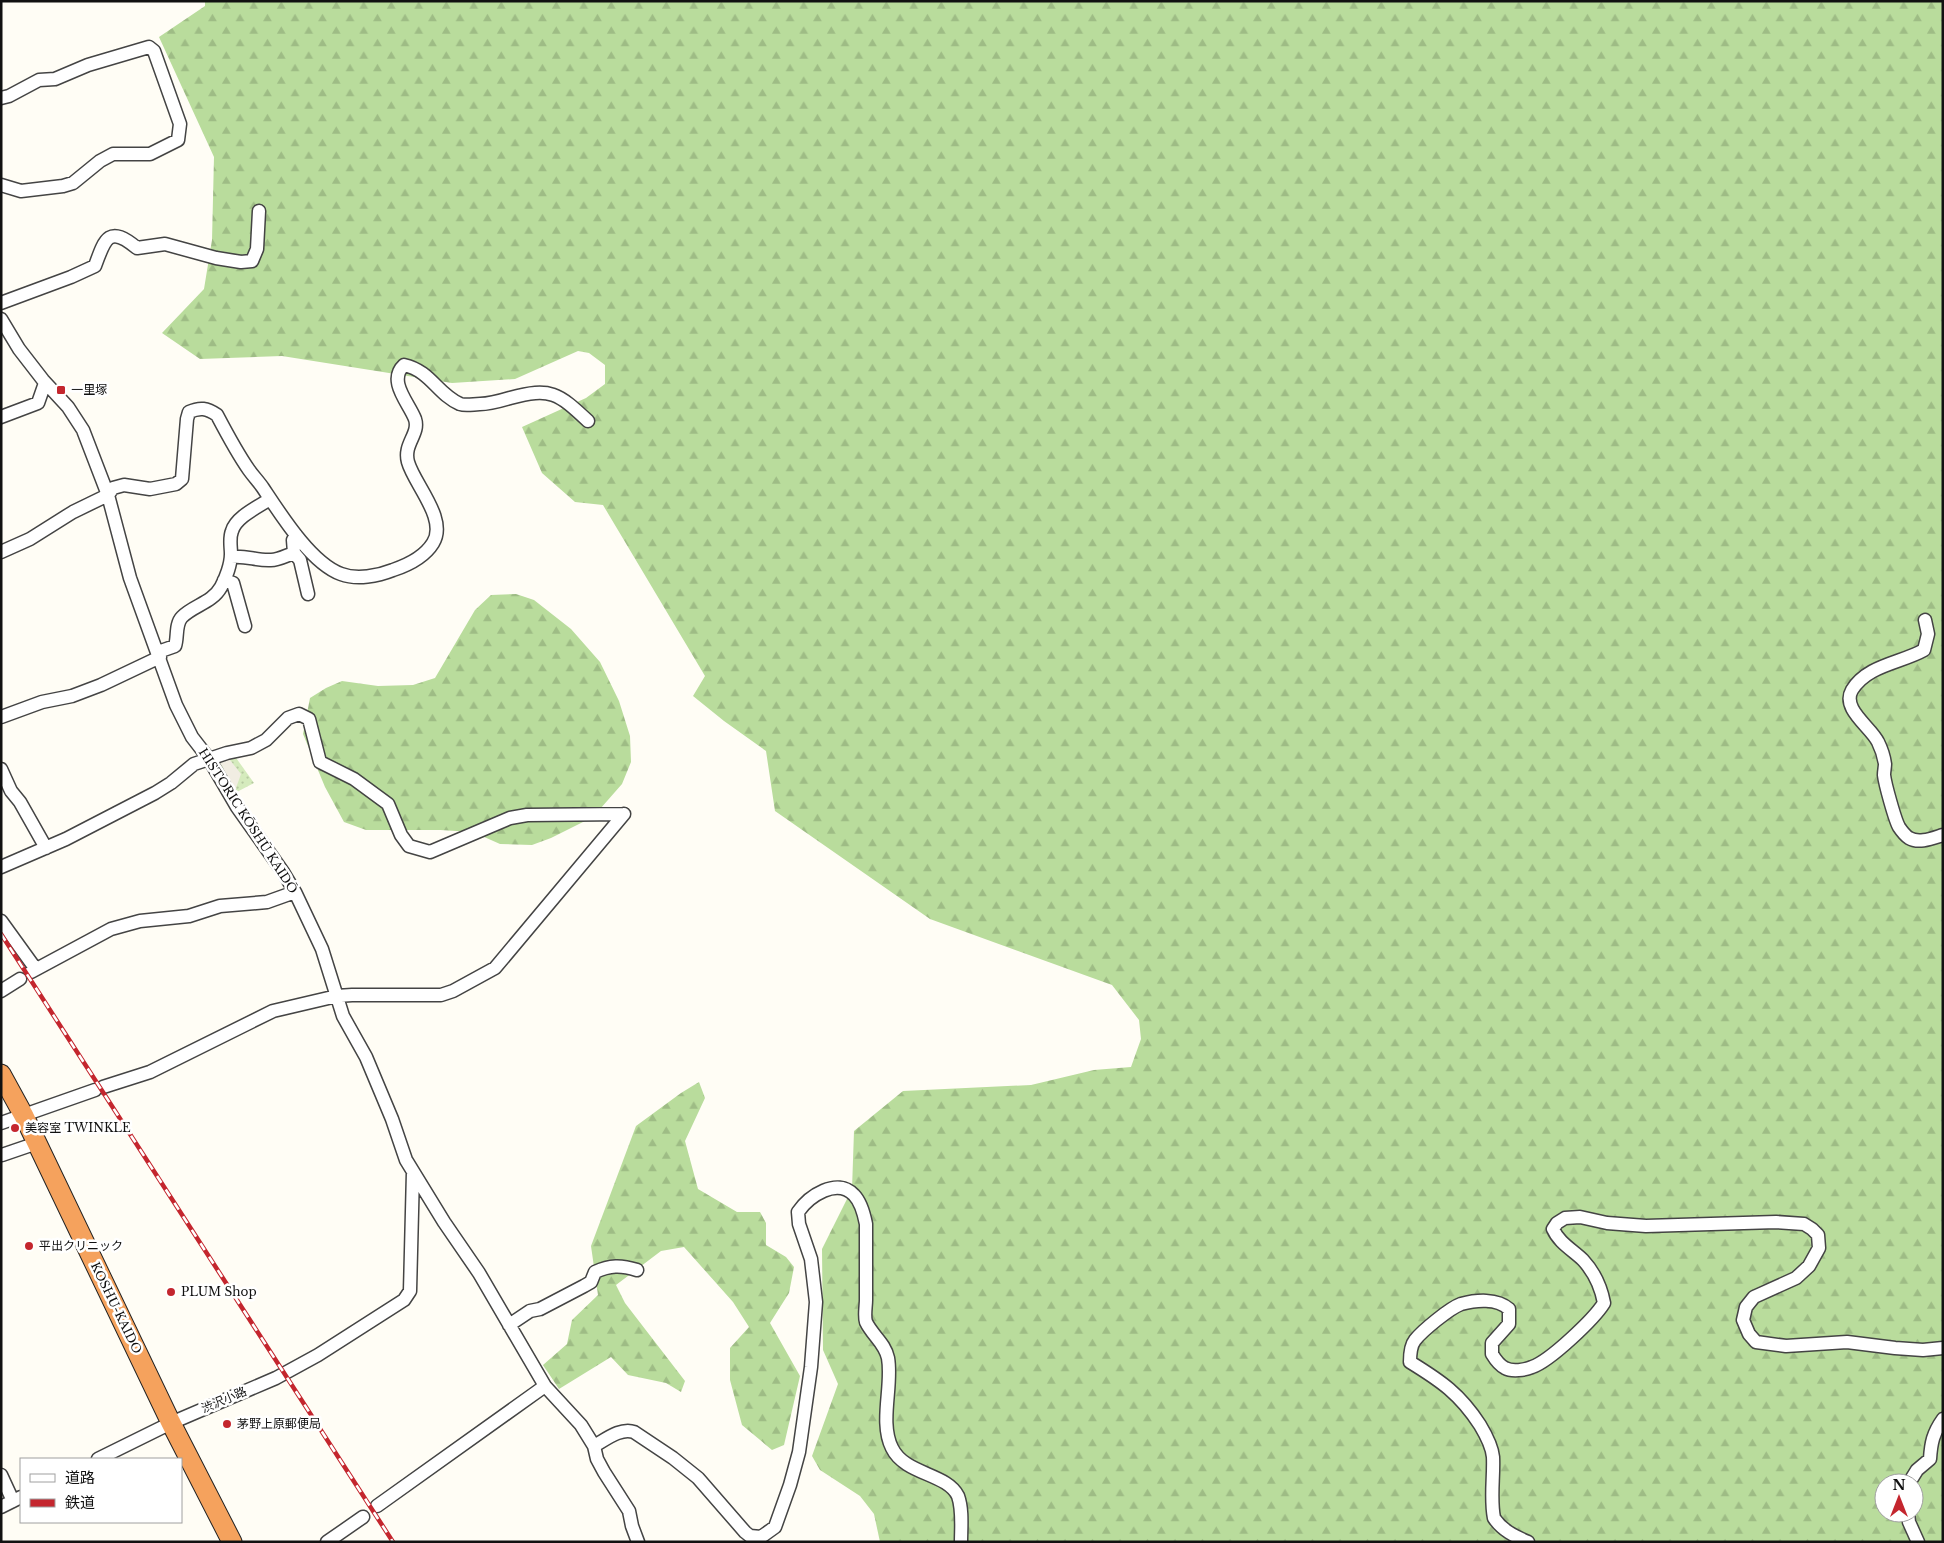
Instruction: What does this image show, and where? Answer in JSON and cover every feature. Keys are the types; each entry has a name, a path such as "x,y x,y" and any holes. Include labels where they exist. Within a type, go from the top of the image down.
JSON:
{"highway":[{"name":"KOSHU-KAIDO","path":"1,1074 24,1116 171,1423 232,1542"}],"street":[{"path":"1,98 9,96 38,80 54,79 88,65 149,47 154,51 180,124 178,140 150,154 113,154 100,160 73,184 21,191 1,185"},
{"path":"1,303 54,284 95,266 104,241 114,236 124,237 137,248 165,244 216,258 241,262 252,261 257,249 259,211"},
{"name":"HISTORIC KŌSHŪ KAIDŌ","path":"1,319 19,348 45,383 68,407 83,430 108,495 130,578 176,704 192,737 209,759 238,807 295,892 322,949 343,1016 366,1057 392,1119 406,1160 413,1172 410,1291 404,1300 318,1355 288,1371"},
{"path":"1,552 30,539 74,512 108,495 113,488 124,485 150,489 176,484 182,479 189,412 208,409 217,415 249,470 296,535 313,554 331,569 354,577 388,572 408,565 427,550 434,542 436,522 408,462 407,446 416,430 416,421 397,383 399,370 404,366 416,368 446,396 462,404 486,404 530,392 548,392 570,404 588,421"},
{"path":"1,417 38,403 45,383"},
{"path":"1,716 42,702 72,696 101,685 174,646 178,638 178,626 181,618 210,600 217,593 224,580 231,556 232,530 241,519 270,499"},
{"path":"296,535 293,540 294,553 300,560 308,594"},
{"path":"231,556 243,555 255,559 273,560 294,553"},
{"path":"224,580 233,583 245,626"},
{"path":"1926,620 1928,634 1924,650 1916,655 1891,662 1862,678 1852,689 1849,696 1856,715 1878,740 1885,764 1884,775 1899,826 1909,838 1924,840 1943,835"},
{"path":"1,867 46,848 155,793 171,783 194,764 251,748 266,740 288,718 299,714 309,719 320,762 354,780 388,804 401,835 409,846 430,852 510,818 527,815 624,814 495,968 453,991 441,995 337,996 274,1011 150,1072 1,1123"},
{"path":"1,769 11,791 20,802 46,848"},
{"path":"1,991 29,973 111,930 140,921 189,916 220,906 267,902 295,892"},
{"path":"1,921 29,973"},
{"path":"2,1155 36,1143"},
{"path":"413,1172 480,1273 545,1386 581,1425 594,1446 600,1466 629,1511 638,1542"},
{"path":"594,1446 622,1432 634,1432 673,1458 698,1478 750,1536 761,1537 775,1527 799,1452 811,1367 816,1302 811,1259 799,1224 798,1212 805,1202 824,1191 830,1188 842,1188 856,1196 866,1224 866,1322 888,1357 888,1434 892,1448 899,1458 914,1470 953,1488 960,1506 961,1542"},
{"path":"1528,1542 1515,1537 1499,1526 1494,1518 1493,1455 1487,1436 1461,1399 1436,1378 1410,1362 1410,1356 1415,1340 1445,1312 1461,1304 1495,1301 1503,1304 1509,1310 1509,1324 1492,1343 1492,1354 1506,1369 1514,1370 1532,1367 1545,1360 1578,1331 1598,1312 1604,1303 1600,1285 1584,1261 1555,1234 1553,1229 1556,1223 1565,1218 1580,1217 1607,1223 1646,1226 1776,1222 1804,1224 1818,1235 1819,1248 1809,1266 1796,1278 1754,1296 1746,1307 1743,1320 1749,1334 1756,1342 1786,1346 1847,1342 1923,1350 1943,1348"},
{"path":"508,1324 530,1311 540,1309 591,1282 596,1272 608,1266 625,1266 637,1270"},
{"name":"渋沢小路","path":"100,1458 171,1423 276,1378 288,1371"},
{"path":"377,1506 545,1386"},
{"path":"1915,1473 1930,1459 1931,1441 1935,1430 1943,1419"},
{"path":"1,1475 17,1499 1,1507"},
{"path":"329,1541 363,1517"},
{"path":"1909,1523 1918,1542"}],"green space":[{"path":"205,1 1943,1 1943,1542 880,1542 874,1514 860,1496 820,1470 812,1456 838,1384 823,1350 822,1249 852,1189 854,1131 903,1091 1031,1085 1094,1070 1131,1067 1141,1039 1139,1020 1112,985 930,919 775,811 766,751 693,696 705,676 603,505 575,502 542,473 522,427 586,398 605,384 605,365 589,353 578,351 515,379 452,383 282,356 200,359 162,333 204,289 212,240 214,157 159,37 205,6"},
{"path":"516,594 534,600 571,629 600,662 619,701 630,736 631,762 622,784 593,817 551,838 532,845 500,844 473,832 366,830 344,822 325,787 303,734 310,698 342,681 378,686 413,685 435,678 475,610 491,595"},
{"path":"234,755 254,783 233,794 214,760"},
{"path":"699,1082 705,1098 685,1141 698,1189 737,1212 760,1212 766,1223 766,1245 786,1257 794,1267 789,1293 770,1323 800,1376 784,1445 772,1450 742,1425 730,1380 730,1348 749,1327 733,1302 684,1247 661,1251 616,1285 625,1303 685,1381 681,1392 666,1383 628,1375 611,1357 559,1389 543,1365 567,1344 572,1320 598,1295 591,1246 636,1126"}],"shaded area":[{"path":"217,759 230,760 241,774 236,788 232,791 223,767"}],"railway":[{"path":"1,934 393,1542"}],"place":[{"name":"一里塚","path":"61,390"},
{"name":"美容室 TWINKLE","path":"15,1128"},
{"name":"平出クリニック","path":"29,1246"},
{"name":"PLUM Shop","path":"171,1292"},
{"name":"茅野上原郵便局","path":"227,1424"}]}
